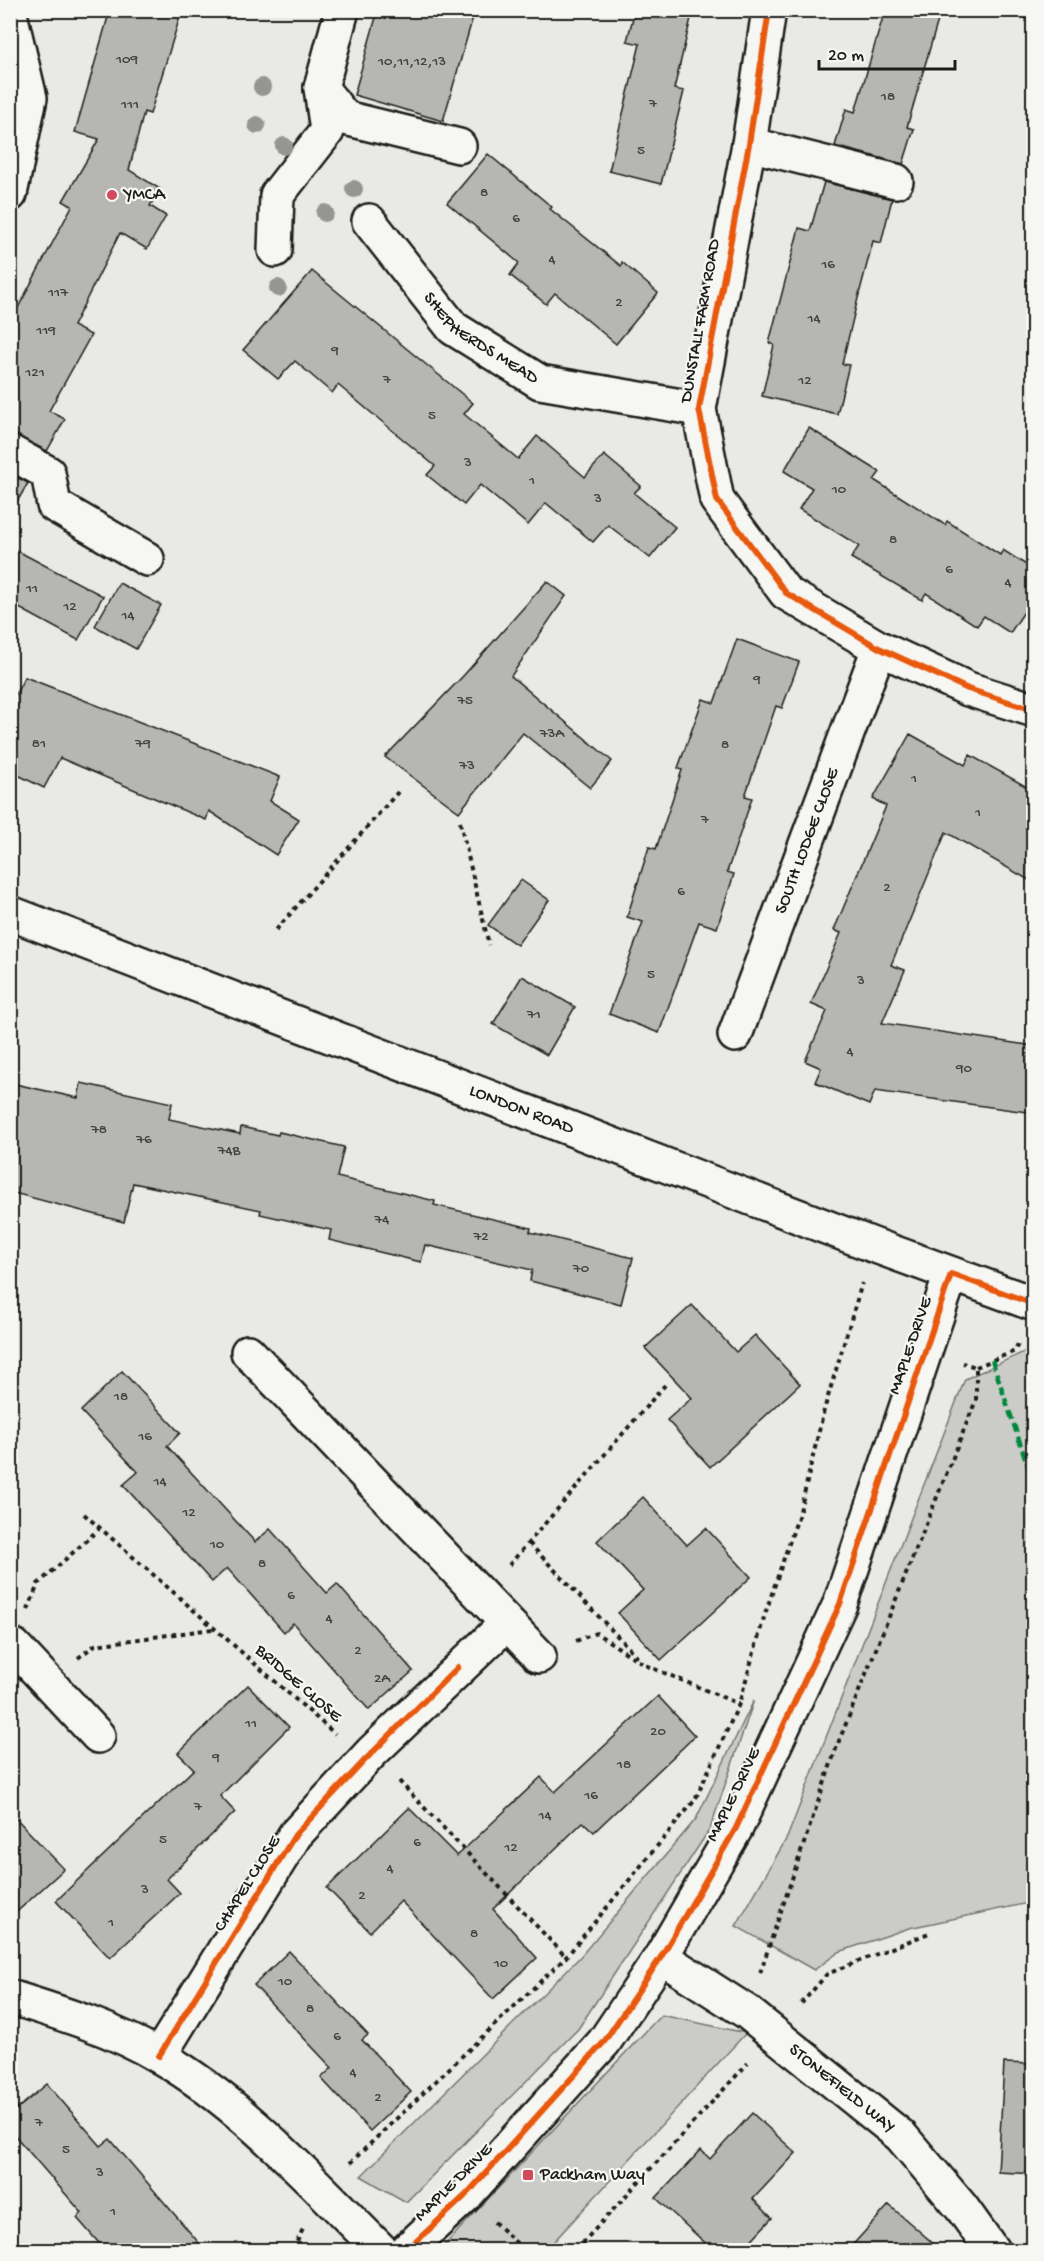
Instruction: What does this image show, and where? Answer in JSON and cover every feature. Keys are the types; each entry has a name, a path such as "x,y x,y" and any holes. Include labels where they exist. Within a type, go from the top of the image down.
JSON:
{"street":[{"path":"275,250 277,195 327,131 321,88 342,10"},
{"name":"DUNSTALL FARM ROAD","path":"769,10 749,144 699,409 717,500 786,593 879,648 968,689 1034,710"},
{"path":"10,194 30,98 11,18"},
{"path":"321,88 345,118 459,146"},
{"path":"749,144 896,181"},
{"name":"SHEPHERDS MEAD","path":"369,221 453,328 540,382 699,409"},
{"path":"10,452 48,473 54,505 147,559"},
{"name":"SOUTH LODGE CLOSE","path":"735,1035 879,648"},
{"name":"LONDON ROAD","path":"10,913 951,1274 1029,1317"},
{"name":"MAPLE DRIVE","path":"407,2250 466,2195 604,2042 661,1958 736,1828 840,1605 951,1274"},
{"path":"248,1352 539,1656"},
{"name":"CHAPEL CLOSE","path":"159,2056 295,1836 369,1756 458,1667 506,1624"},
{"path":"12,1647 48,1681 98,1736"},
{"name":"STONEFIELD WAY","path":"661,1958 747,2012 901,2136 962,2208 992,2250"},
{"path":"10,1997 81,2019 159,2056 229,2105 381,2250"}],"path":[{"path":"276,930 398,792"},
{"path":"460,822 489,945"},
{"path":"321,2191 566,1957 695,1800 739,1704 765,1614 800,1511 824,1410 873,1245"},
{"path":"925,1352 976,1367 1015,1351 1029,1317"},
{"path":"747,2012 837,1746 976,1400 976,1367"},
{"path":"477,1593 529,1543 664,1385"},
{"path":"12,1647 38,1584 99,1529"},
{"path":"529,1543 645,1665"},
{"path":"48,1681 95,1645 213,1629"},
{"path":"539,1656 596,1633 645,1665 739,1704"},
{"path":"576,2250 775,2034 827,1974 929,1933"}],"shaded area":[{"path":"1026,1351 1034,1353 1033,1902 909,1928 839,1952 814,1970 736,1926 787,1838 965,1379"},
{"path":"754,1700 710,1829 578,2029 406,2202 361,2176 580,1957 696,1819"},
{"path":"661,2015 746,2033 546,2250 440,2250"}],"building":[{"path":"110,10 182,10 150,114 144,112 129,170 160,189 150,206 166,216 147,249 120,233 73,326 91,335 49,411 65,419 47,451 10,433 10,323 72,206 63,201 99,139 75,132"},
{"path":"378,10 475,10 443,121 354,95"},
{"path":"635,10 693,10 674,89 684,91 661,184 609,171 640,44 627,41"},
{"path":"885,10 941,10 907,127 914,129 903,164 835,146 846,109 855,112"},
{"path":"488,154 552,207 550,209 621,266 622,262 658,293 616,344 555,293 546,304 510,275 519,263 447,203"},
{"path":"824,182 892,199 881,243 873,241 857,302 842,364 849,365 837,414 762,396 774,345 769,343 799,228 810,231"},
{"path":"312,271 473,403 464,414 518,459 537,436 585,477 604,455 641,486 634,493 675,527 650,558 608,525 593,542 546,503 528,525 480,485 464,505 427,475 435,466 338,385 332,393 295,361 278,379 243,350"},
{"path":"809,428 880,472 874,480 945,525 947,521 1000,555 1003,550 1034,570 1034,597 1010,633 984,616 977,626 926,593 922,600 851,558 859,546 799,509 812,488 784,471"},
{"path":"10,474 28,483 10,514"},
{"path":"10,547 103,596 78,640 10,603"},
{"path":"547,581 566,596 511,676 612,761 590,788 523,733 459,812 385,757 464,675"},
{"path":"119,583 161,605 136,649 95,626"},
{"path":"737,639 799,662 782,708 776,706 745,796 752,798 727,872 734,874 717,928 699,922 659,1033 609,1014 643,922 627,917 649,847 656,849 682,770 678,768 703,699 714,703"},
{"path":"25,677 280,777 270,801 299,819 276,855 209,811 206,820 60,758 44,788 10,771 10,704"},
{"path":"910,734 965,765 970,755 1034,791 1034,883 946,832 891,965 905,970 882,1023 1034,1046 1034,1113 875,1091 869,1105 815,1082 821,1068 805,1061 827,1011 811,1004 841,933 834,930 886,806 873,799"},
{"path":"521,880 549,900 517,945 488,925"},
{"path":"522,976 575,1007 547,1055 493,1024"},
{"path":"81,1083 172,1103 169,1119 240,1134 241,1127 278,1135 279,1132 344,1147 337,1177 435,1201 434,1205 531,1228 530,1232 633,1258 621,1304 530,1281 532,1270 425,1245 421,1262 329,1240 331,1230 260,1214 261,1210 133,1183 124,1222 10,1192 10,1105 15,1084 78,1098"},
{"path":"692,1305 736,1352 755,1335 800,1384 710,1467 667,1420 692,1398 645,1348"},
{"path":"122,1371 180,1433 167,1446 255,1542 270,1529 327,1593 337,1584 413,1671 369,1710 293,1623 284,1632 227,1568 212,1582 123,1485 138,1472 81,1411"},
{"path":"643,1497 687,1545 706,1528 751,1577 661,1660 618,1613 643,1590 597,1541"},
{"path":"248,1685 289,1727 220,1796 235,1812 167,1879 180,1893 110,1958 56,1901 194,1769 178,1753"},
{"path":"658,1696 695,1736 594,1832 583,1822 493,1909 537,1958 493,1999 401,1901 370,1932 327,1888 409,1808 457,1856 541,1777 555,1792"},
{"path":"10,1812 64,1869 10,1918"},
{"path":"289,1951 368,2035 362,2040 411,2092 370,2131 321,2078 332,2068 254,1985"},
{"path":"1004,2063 1034,2064 1034,2174 998,2172"},
{"path":"47,2084 101,2146 110,2139 205,2250 105,2250 77,2218 82,2213 10,2130 10,2115"},
{"path":"752,2113 796,2153 753,2199 772,2218 742,2250 713,2250 656,2198 701,2150 710,2159"},
{"path":"889,2205 941,2250 848,2250"}],"marked path":[{"path":"992,1360 1034,1484"}],"cycle path":[{"path":"769,10 749,144 699,409 717,500 786,593 879,648 968,689 1034,710"},
{"path":"407,2250 466,2195 604,2042 661,1957 736,1828 840,1604 951,1274 1034,1304"},
{"path":"159,2056 295,1835 365,1760 458,1667"}],"place":[{"name":"YMCA","path":"112,195"},
{"name":"Packham Way","path":"528,2175"}]}
